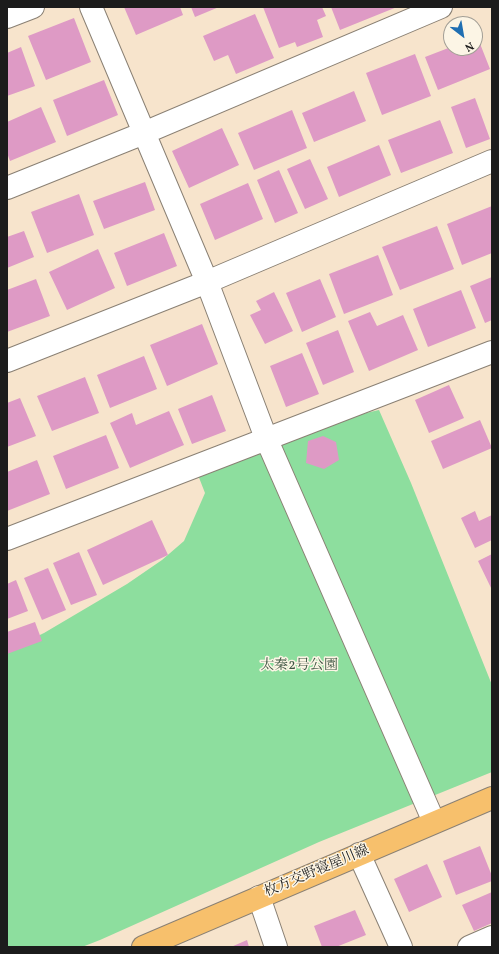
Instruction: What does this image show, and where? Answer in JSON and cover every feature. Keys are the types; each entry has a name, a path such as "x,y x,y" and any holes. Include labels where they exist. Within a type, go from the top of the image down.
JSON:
{"main road":[{"name":"枚方交野寝屋川線","path":"143,947 492,798"}],"street":[{"path":"7,17 33,7"},
{"path":"92,7 206,282 266,438 434,822"},
{"path":"7,188 144,133 441,7"},
{"path":"7,361 206,282 492,161"},
{"path":"7,539 492,352"},
{"path":"359,854 401,947"},
{"path":"259,897 276,947"},
{"path":"469,947 492,937"}],"green space":[{"name":"太秦2号公園","path":"379,410 411,483 492,685 492,772 319,842 82,947 7,947 7,649 15,647 44,633 127,584 162,560 184,541 205,493 198,475 332,424"}],"building":[{"path":"124,7 180,7 183,15 136,35"},
{"path":"191,7 219,7 195,17"},
{"path":"263,7 322,7 326,16 317,20 323,37 297,47 295,42 279,48"},
{"path":"331,7 397,7 340,30"},
{"path":"255,14 274,58 236,74 228,55 214,61 203,36"},
{"path":"74,18 91,62 46,80 28,36"},
{"path":"21,47 35,86 7,96 7,53"},
{"path":"443,50 443,56 483,56 483,51 490,69 438,90 425,57"},
{"path":"415,54 431,96 382,115 366,73"},
{"path":"104,80 118,115 67,136 53,100"},
{"path":"354,91 366,121 314,142 302,113"},
{"path":"475,98 490,139 466,148 451,107"},
{"path":"41,107 56,142 10,161 7,153 7,122"},
{"path":"292,110 307,148 254,170 238,133"},
{"path":"440,120 453,153 401,173 388,140"},
{"path":"222,128 239,165 189,188 172,151"},
{"path":"379,145 391,175 339,197 327,167"},
{"path":"310,159 328,199 305,209 287,169"},
{"path":"279,170 298,213 275,223 257,180"},
{"path":"145,182 155,210 104,229 93,201"},
{"path":"248,183 263,219 215,240 200,204"},
{"path":"79,194 94,235 47,253 31,212"},
{"path":"492,206 492,253 462,265 447,224"},
{"path":"437,226 454,269 400,290 382,247"},
{"path":"24,231 34,257 7,268 7,237"},
{"path":"164,233 177,266 127,286 114,253"},
{"path":"98,249 115,288 67,310 49,272"},
{"path":"378,255 393,295 344,314 329,274"},
{"path":"492,277 492,320 485,323 470,286"},
{"path":"36,279 50,316 7,332 7,290"},
{"path":"320,279 336,317 302,332 286,293"},
{"path":"461,290 476,328 428,347 413,309"},
{"path":"274,292 293,331 265,344 250,315 261,310 256,301"},
{"path":"370,312 377,326 403,315 418,350 369,371 348,321"},
{"path":"202,324 218,364 167,386 150,345"},
{"path":"338,330 354,372 323,385 306,343"},
{"path":"302,353 319,394 286,407 270,366"},
{"path":"144,356 157,389 110,408 97,375"},
{"path":"85,377 99,413 52,431 37,396"},
{"path":"449,385 464,418 429,433 415,400"},
{"path":"212,395 226,431 192,444 178,409"},
{"path":"20,398 36,436 7,447 7,403"},
{"path":"169,411 184,445 130,468 110,423 132,413 136,425"},
{"path":"480,420 492,448 443,469 431,441"},
{"path":"106,435 119,468 66,489 53,456"},
{"path":"323,436 336,442 339,460 324,469 306,463 308,441"},
{"path":"37,460 50,494 7,511 7,472"},
{"path":"475,511 479,521 492,515 492,540 475,548 461,518"},
{"path":"152,520 168,555 103,585 87,550"},
{"path":"79,552 97,595 71,605 53,563"},
{"path":"492,554 492,590 478,561"},
{"path":"48,568 66,610 42,620 24,578"},
{"path":"16,580 28,611 7,619 7,584"},
{"path":"35,622 42,641 7,654 7,632"},
{"path":"480,846 492,876 492,881 456,895 443,861"},
{"path":"427,864 442,897 409,912 394,879"},
{"path":"492,892 492,923 474,931 462,905"},
{"path":"355,910 366,935 336,947 322,947 314,926"},
{"path":"247,940 249,947 231,947"}]}
